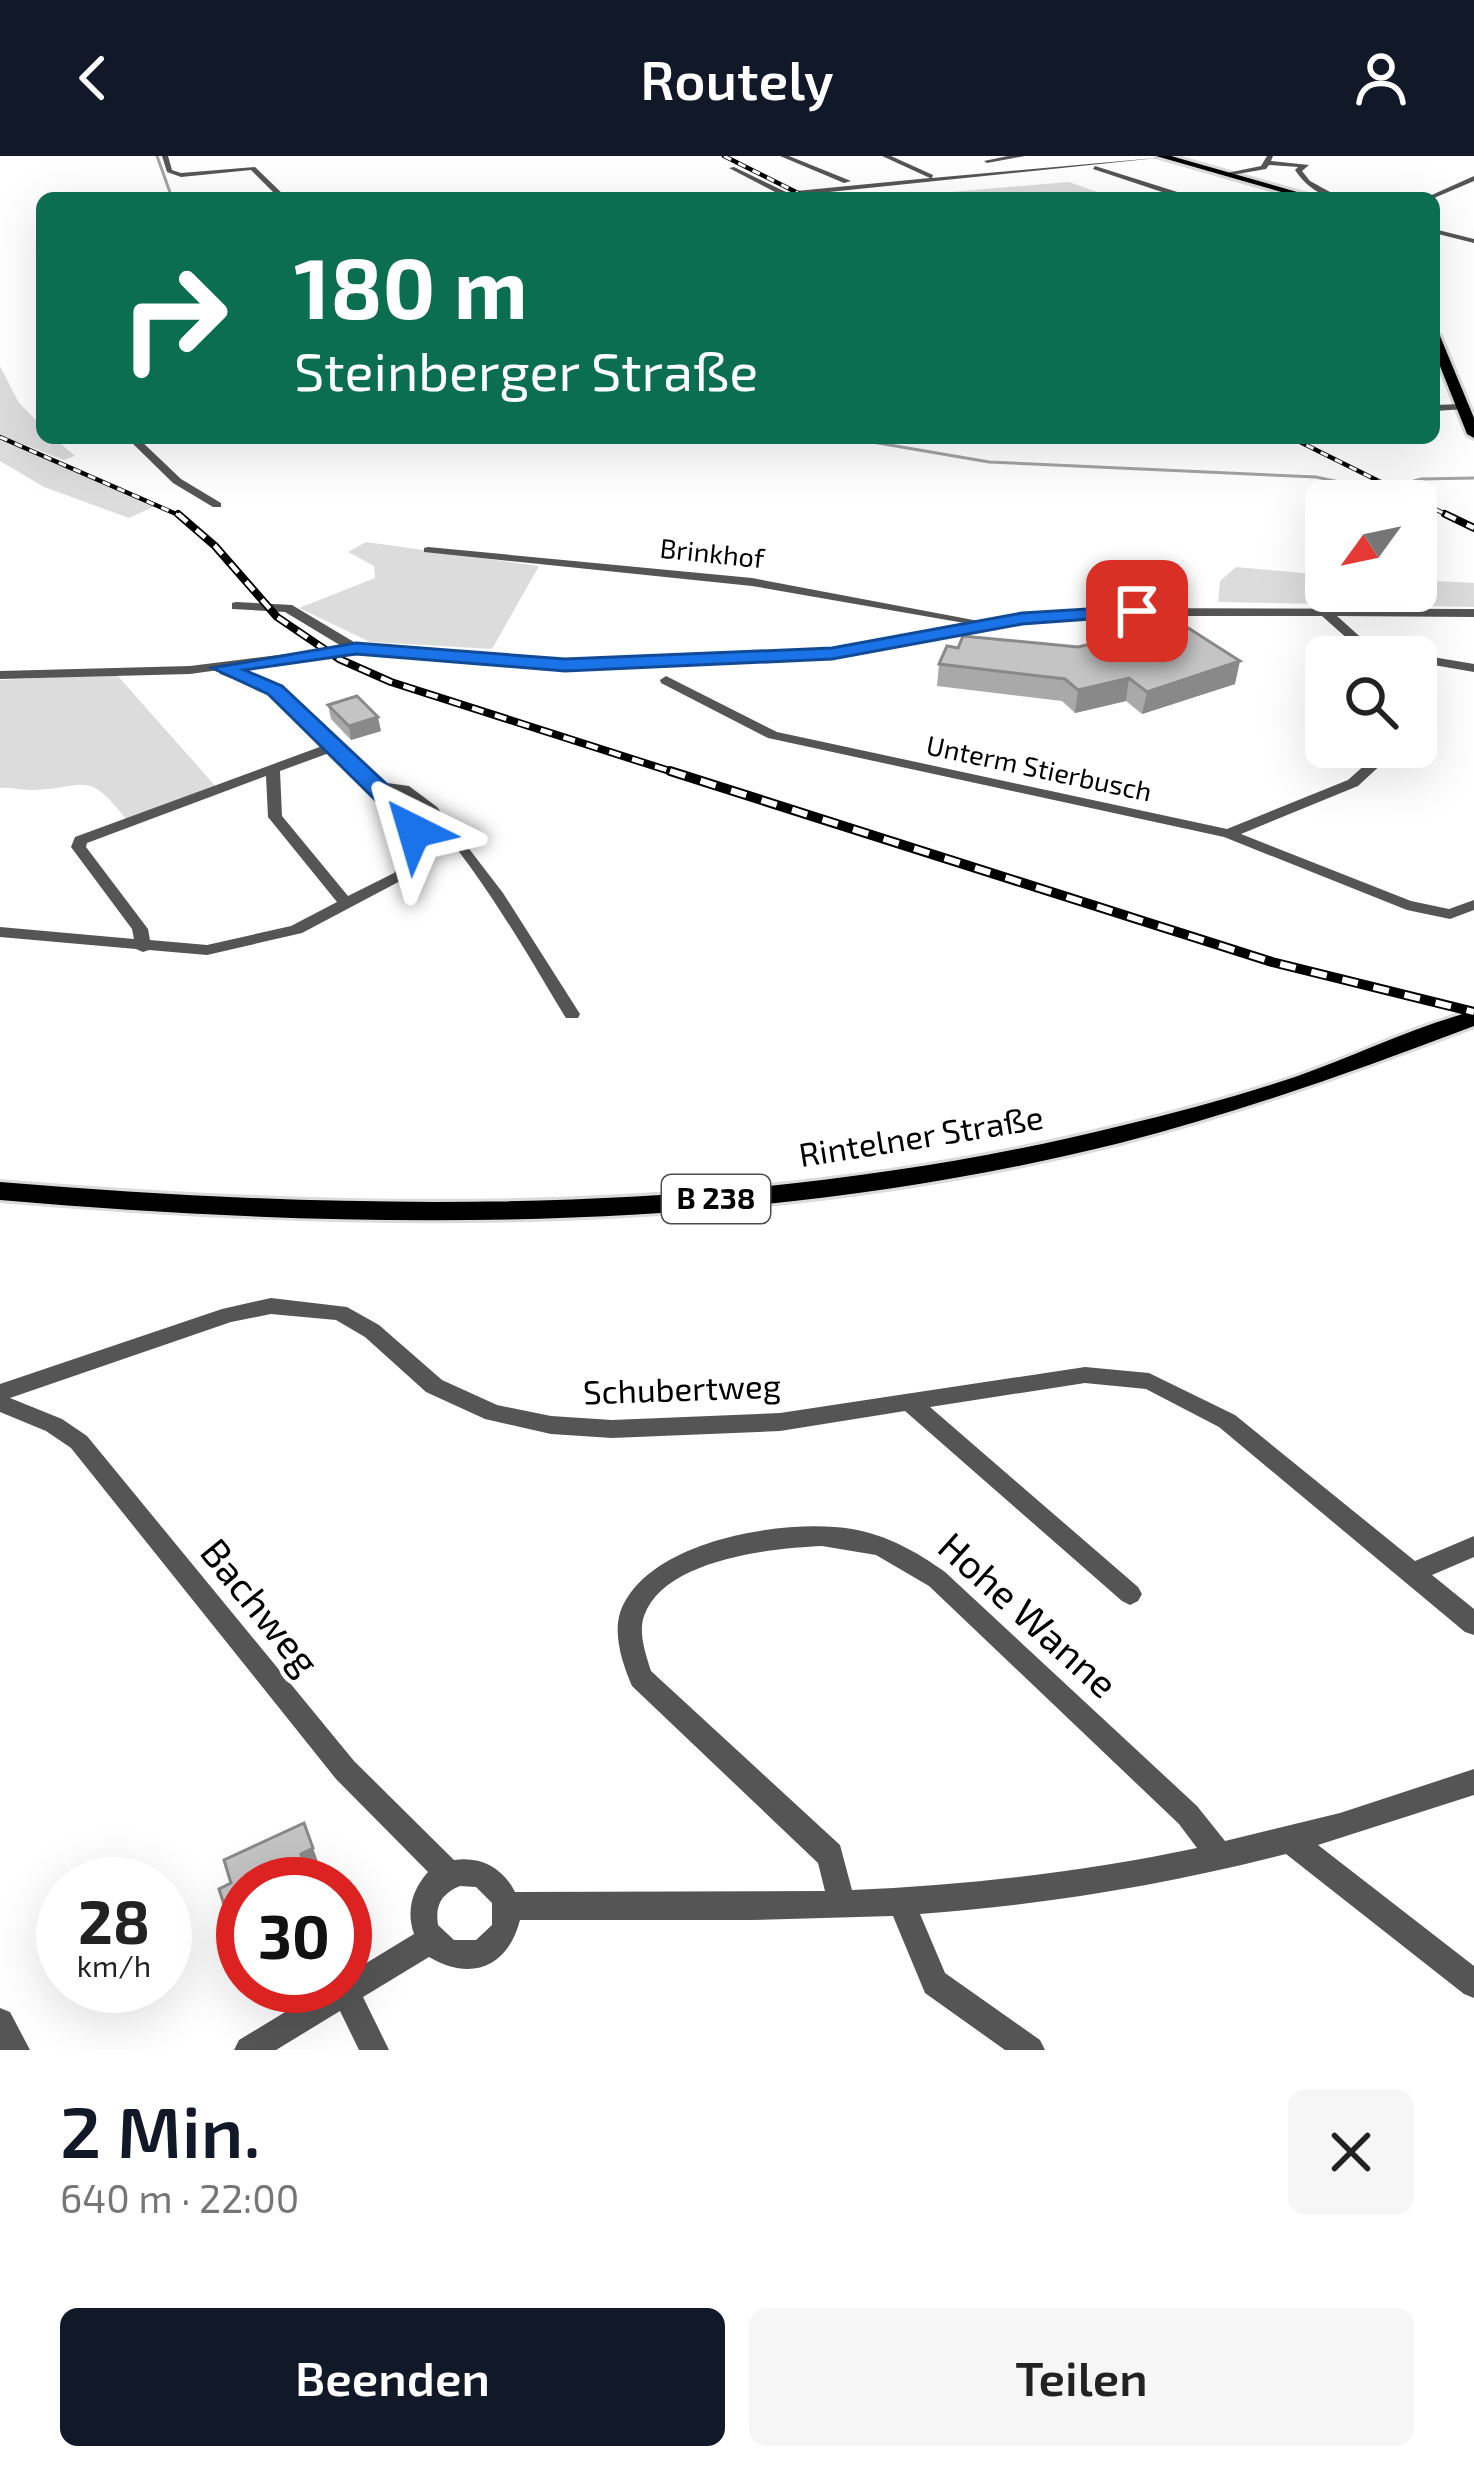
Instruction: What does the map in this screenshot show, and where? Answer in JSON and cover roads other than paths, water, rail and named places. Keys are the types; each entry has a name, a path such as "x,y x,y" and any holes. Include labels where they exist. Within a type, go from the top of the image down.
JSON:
{"main road":[{"path":"1162,157 1290,192"},
{"path":"1440,351 1474,434"},
{"name":"Rintelner Straße","path":"0,1191 200,1209 360,1214 524,1213 766,1194 951,1168 1101,1138 1414,1043 1474,1018"}],"street":[{"path":"165,156 169,171 181,175 254,168 277,192"},
{"path":"783,156 857,185"},
{"path":"885,156 935,178"},
{"path":"987,161 1022,156"},
{"path":"732,168 782,192 1162,157"},
{"path":"1226,174 1269,159 1306,166 1298,170 1306,183 1324,192"},
{"path":"1084,164 1169,192"},
{"path":"1440,193 1474,178"},
{"path":"1440,230 1474,227"},
{"path":"1440,232 1474,241"},
{"path":"1440,407 1463,407"},
{"path":"138,444 177,481 217,505"},
{"name":"Brinkhof","path":"428,550 772,585 989,624"},
{"path":"236,606 288,608 356,649"},
{"path":"0,676 221,668 356,649 616,664 832,653 989,624 1119,611 1474,614"},
{"path":"1326,613 1352,636"},
{"path":"1437,662 1474,668"},
{"path":"0,932 207,950 296,930 347,905 411,863 414,831 407,815 275,690 221,668"},
{"name":"Unterm Stierbusch","path":"666,680 730,717 792,740 1228,834 1407,905 1450,914 1474,905"},
{"path":"143,947 140,929 78,847 80,840 336,746"},
{"path":"1228,834 1353,783 1370,768"},
{"path":"273,771 275,817 347,905"},
{"path":"378,787 395,784 415,794 446,829 572,1015"},
{"name":"Schubertweg","path":"0,1393 229,1315 305,1306 340,1313 373,1331 434,1387 463,1402 551,1425 612,1429 780,1422 1085,1375 1149,1381 1227,1421 1474,1624"},
{"path":"909,1402 1130,1594"},
{"name":"Bachweg","path":"0,1403 54,1425 79,1442 345,1770 451,1876"},
{"name":"Hohe Wanne","path":"842,1903 830,1855 641,1678 631,1645 632,1614 649,1587 674,1567 731,1548 787,1539 844,1538 898,1551 938,1579 1188,1815 1218,1854"},
{"path":"1412,1573 1474,1546"},
{"path":"507,1906 901,1902 1048,1885 1287,1838 1474,1782"},
{"path":"1287,1838 1474,1984"},
{"path":"466,1871 491,1878 507,1906 503,1928 491,1945 471,1956 452,1957 429,1941 423,1919 427,1901 451,1876 466,1871"},
{"path":"901,1902 935,1983 1030,2050"},
{"path":"372,1976 429,1941"},
{"path":"249,2050 311,2013"},
{"path":"356,2013 374,2050"},
{"path":"0,2022 15,2050"}],"waterway":[{"path":"157,156 170,192"},
{"path":"884,444 989,462 1316,477 1380,491 1421,479 1474,478"}],"railway":[{"path":"724,156 796,192"},
{"path":"0,437 180,516"},
{"path":"1304,444 1451,517"},
{"path":"1445,514 1474,528"},
{"path":"180,516 215,546 277,617 339,659 391,682 679,774"},
{"path":"670,771 1272,962 1474,1012"}]}
